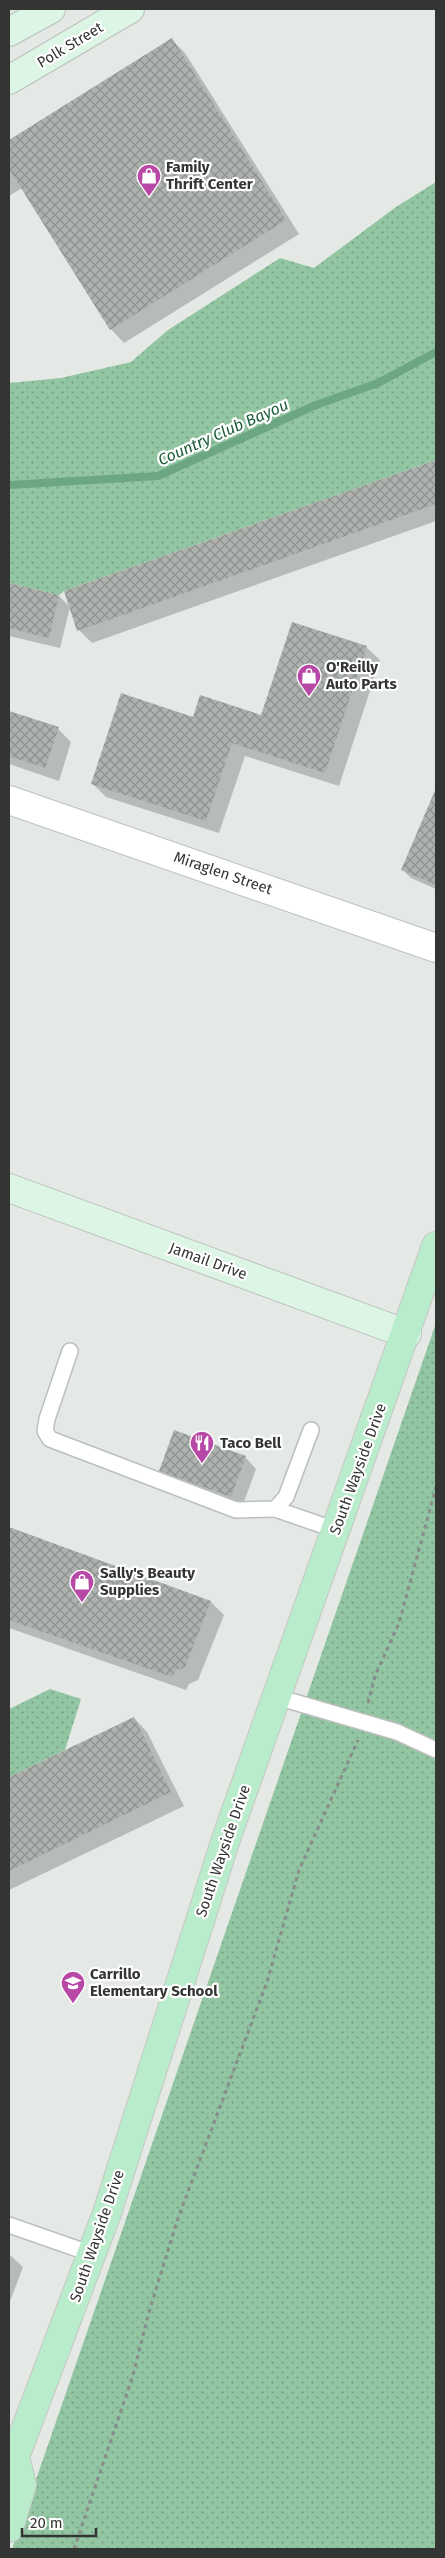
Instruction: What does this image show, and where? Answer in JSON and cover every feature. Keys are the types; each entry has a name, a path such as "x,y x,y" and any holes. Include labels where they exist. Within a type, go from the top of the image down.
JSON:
{"main road":[{"name":"South Wayside Drive","path":"9,2528 22,2485 11,2458 92,2254 226,1840 436,1246"}],"street":[{"path":"9,32 51,9"},
{"name":"Polk Street","path":"10,76 130,9"},
{"name":"Miraglen Street","path":"9,800 436,948"},
{"name":"Jamail Drive","path":"9,1188 406,1334"}],"lane":[{"path":"70,1351 47,1418 45,1431 50,1439 236,1510 275,1509 336,1530"},
{"path":"275,1509 286,1497 311,1430"},
{"path":"277,1697 397,1732 436,1750"},
{"path":"9,2225 92,2254"}],"path":[{"path":"74,2549 134,2375 149,2312 177,2221 268,1982 299,1870 354,1751 364,1723 375,1676 399,1623 436,1487"}],"green space":[{"path":"436,182 436,460 64,591 59,595 9,583 9,383 61,378 131,362 168,330 280,258 314,268 396,207"},
{"path":"436,1323 436,2549 12,2549"},
{"path":"50,1689 81,1699 65,1750 9,1777 9,1709"}],"building":[{"name":"Family Thrift Center","path":"172,38 286,220 110,330 9,169 9,140"},
{"path":"436,460 436,504 77,631 64,591"},
{"path":"9,583 59,595 49,638 9,628"},
{"path":"292,622 367,646 325,773 232,743 206,821 91,784 121,693 193,717 200,695 261,715"},
{"path":"9,711 59,727 45,768 9,756"},
{"path":"436,788 436,885 401,870"},
{"name":"Taco Bell","path":"174,1430 246,1456 231,1497 159,1471"},
{"path":"9,1527 211,1601 185,1667 176,1670 172,1677 9,1620"},
{"path":"134,1717 171,1792 9,1871 9,1777"}],"waterway":[{"name":"Country Club Bayou","path":"9,485 158,476 316,405 378,383 436,352"}],"place":[{"name":"Family Thrift Center","path":"149,197"},
{"name":"O'Reilly Auto Parts","path":"309,697"},
{"name":"Taco Bell","path":"202,1464"},
{"name":"Sally's Beauty Supplies","path":"82,1603"},
{"name":"Carrillo Elementary School","path":"73,2004"}]}
